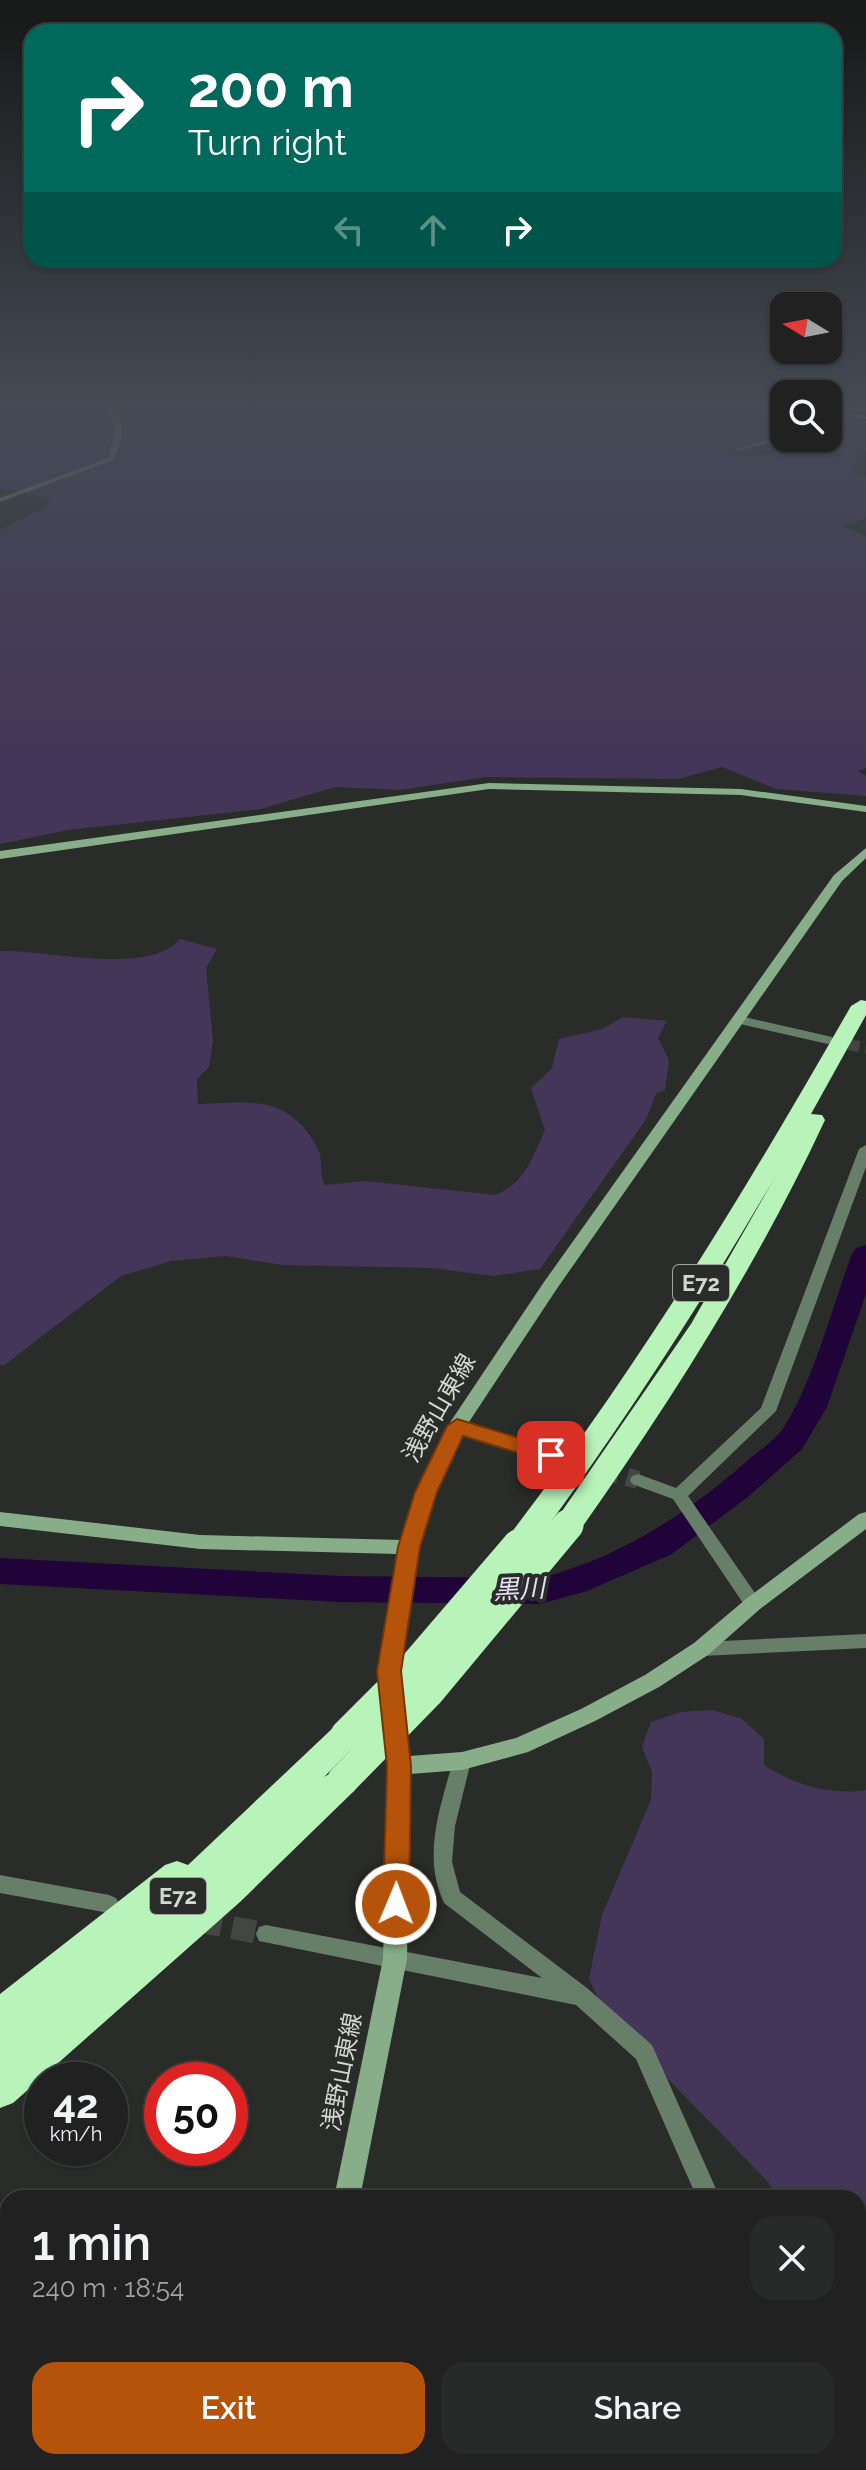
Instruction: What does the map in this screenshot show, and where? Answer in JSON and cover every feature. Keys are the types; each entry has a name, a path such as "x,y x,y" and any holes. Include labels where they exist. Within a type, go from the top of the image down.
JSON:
{"highway":[{"name":"E72","path":"0,2048 428,1693 568,1525 660,1395 731,1281 805,1140 864,1001"},
{"name":"E72","path":"0,2090 228,1891 330,1772 346,1735 410,1671 518,1545 657,1353 750,1204 864,1001"},
{"path":"0,2016 330,1772"},
{"path":"0,2108 228,1891"}],"street":[{"path":"0,855 489,786 716,790 866,809"},
{"name":"浅野山東線","path":"349,2190 395,1959 399,1766 389,1671 409,1547 426,1492 457,1426 550,1286 838,878 866,852"},
{"path":"740,1020 828,1040"},
{"path":"679,1495 768,1411 866,1149"},
{"path":"457,1426 551,1455"},
{"path":"638,1480 679,1495 697,1526 753,1604"},
{"path":"0,1519 200,1542 409,1547"},
{"path":"399,1766 462,1761 520,1746 588,1715 652,1681 701,1649 753,1604 866,1519"},
{"path":"701,1649 866,1641"},
{"path":"462,1761 445,1826 442,1862 451,1897 580,1995 644,2052 705,2190"},
{"path":"0,1884 109,1904"},
{"path":"266,1934 580,1995"}],"shaded area":[{"path":"13,523 851,523 843,526 866,537 866,768 858,771 866,776 866,796 776,789 722,767 678,779 486,777 400,790 335,787 261,809 68,830 0,844 0,530"},
{"path":"180,939 217,949 206,968 213,1041 209,1067 197,1079 198,1104 235,1102 267,1105 294,1118 318,1149 325,1185 365,1181 495,1195 505,1190 521,1177 545,1130 531,1088 552,1068 559,1039 603,1029 623,1017 667,1021 658,1038 669,1060 665,1090 656,1093 647,1118 540,1269 493,1276 432,1268 283,1265 225,1256 171,1261 121,1276 3,1366 0,1364 0,951 121,959 145,957 165,950"},
{"path":"712,1710 742,1719 764,1739 764,1765 800,1783 826,1790 866,1790 866,2190 773,2190 606,2015 589,1979 602,1915 651,1800 652,1772 642,1747 651,1722 681,1712"}],"waterway":[{"name":"黒川","path":"0,1571 340,1589 540,1591 575,1582 660,1545 737,1488 791,1441 811,1407 866,1254"}],"tunnel":[{"path":"832,1041 866,1048"},
{"path":"601,1470 638,1480"},
{"path":"199,1921 266,1934"}],"route":[{"path":"396,1904 399,1766 389,1671 409,1547 426,1492 457,1426 551,1455"}]}
